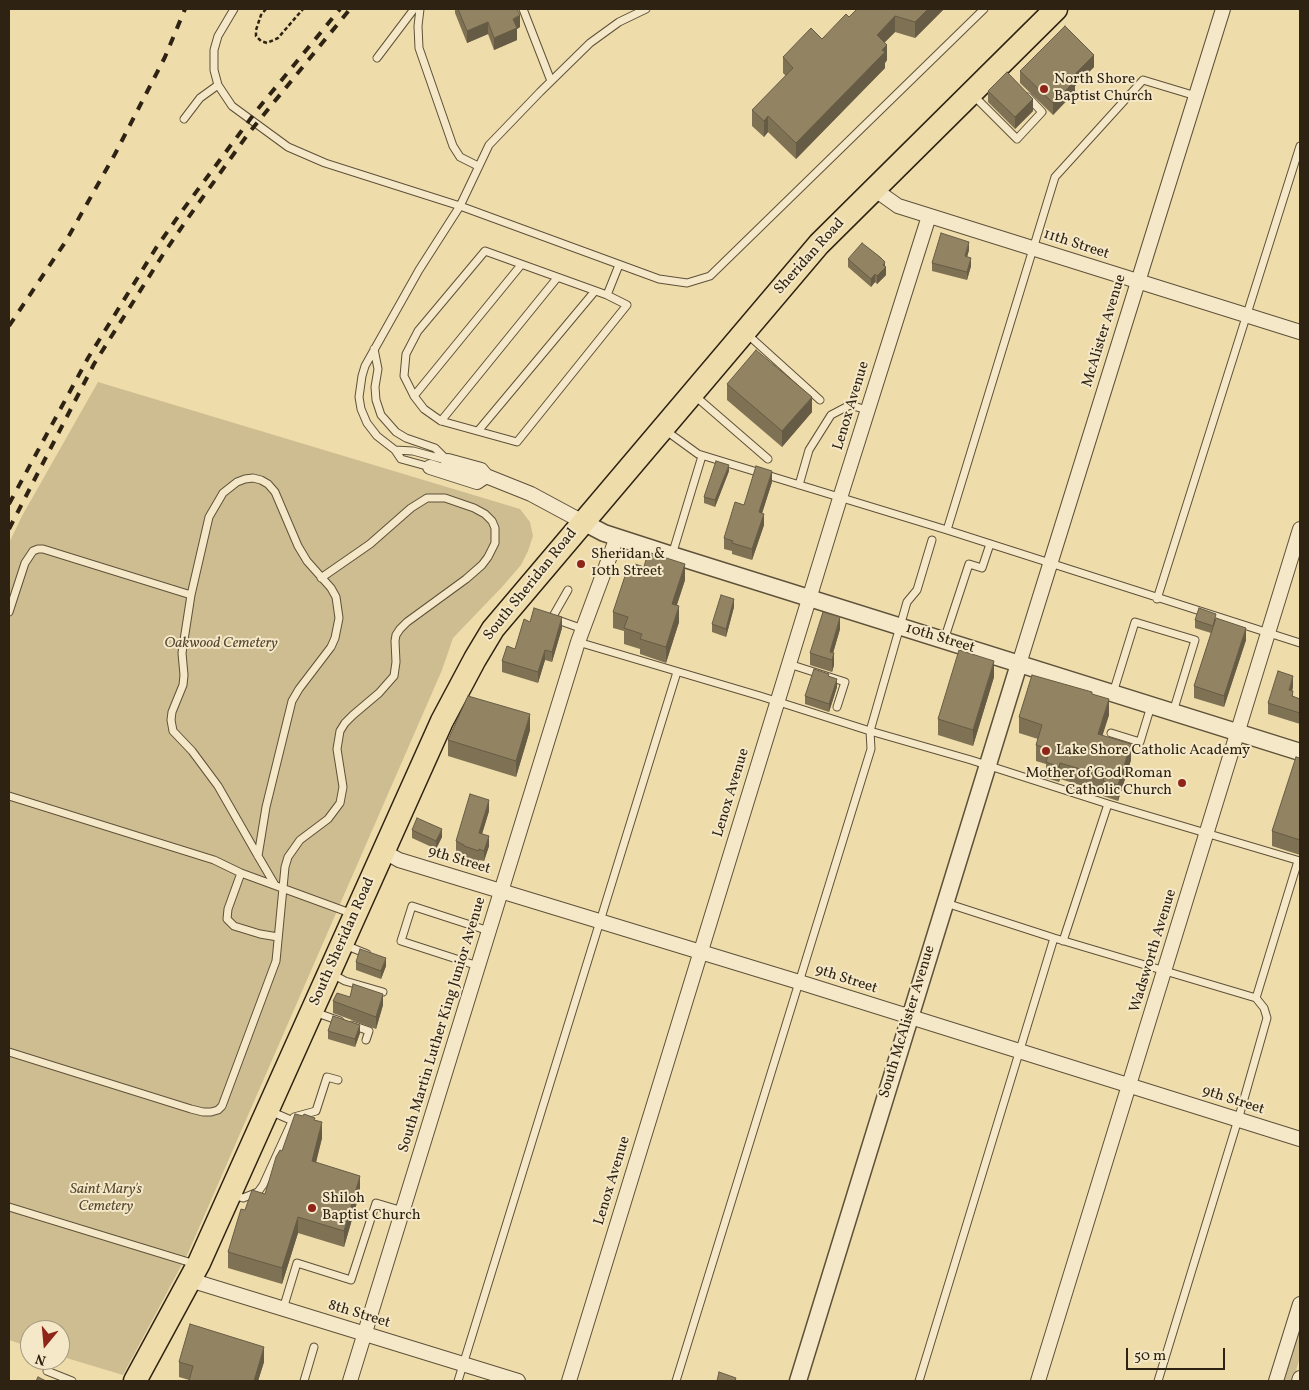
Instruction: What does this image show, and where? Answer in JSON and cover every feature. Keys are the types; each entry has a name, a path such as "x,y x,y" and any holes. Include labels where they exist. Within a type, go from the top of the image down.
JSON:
{"highway":[{"name":"Sheridan Road","path":"582,522 819,244 971,93 1000,69 1056,9"},
{"name":"South Sheridan Road","path":"135,1381 194,1273 442,722 475,659 493,630 582,522"}],"street":[{"name":"McAlister Avenue","path":"1019,664 1223,9"},
{"name":"11th Street","path":"874,189 898,206 1300,332"},
{"name":"Lenox Avenue","path":"569,1381 867,410 929,216"},
{"path":"448,461 481,470 486,476 531,494 582,522"},
{"path":"430,467 477,482 486,476"},
{"name":"10th Street","path":"582,522 617,537 672,555 1300,752"},
{"name":"Wadsworth Avenue","path":"1038,1381 1300,530"},
{"name":"South Martin Luther King Junior Avenue","path":"350,1381 580,635 617,537"},
{"name":"South McAlister Avenue","path":"798,1381 1019,664"},
{"name":"9th Street","path":"383,851 399,860 799,982 1300,1139"},
{"name":"8th Street","path":"194,1273 283,1309 518,1381"},
{"path":"1276,1381 1300,1304"}],"lane":[{"path":"234,9 218,36 214,50 214,70 218,85 232,106 295,150 325,163 460,206 659,279 687,283 710,276 984,9"},
{"path":"377,58 414,9"},
{"path":"420,9 418,26 420,48 453,146 460,157 478,166"},
{"path":"523,9 551,81"},
{"path":"430,467 401,458 395,450 377,436 367,423 361,409 359,397 362,376 374,348 419,270 460,206 489,145 590,44 619,22 646,9"},
{"path":"947,530 1055,177 1143,80 1196,96"},
{"path":"184,119 200,98 218,85"},
{"path":"971,93 1017,139 1042,112 1022,91"},
{"path":"1158,599 1300,146"},
{"path":"485,250 595,291 627,305 517,442 441,421 424,409 414,396 404,376 406,354 418,331 485,250"},
{"path":"414,396 521,265"},
{"path":"607,295 619,265"},
{"path":"441,421 557,278"},
{"path":"478,431 595,291"},
{"path":"745,332 820,400"},
{"path":"374,348 378,369 375,387 376,400 381,415 396,432 406,438 435,448 448,461"},
{"path":"693,394 768,459"},
{"path":"799,485 809,450 831,415 850,405 867,410"},
{"path":"664,428 702,456 947,530 1300,643"},
{"path":"395,450 412,451 448,461"},
{"path":"672,555 702,456"},
{"path":"258,856 266,806 292,702 299,689 331,647 339,618 336,597 306,561 275,492 268,484 261,480 245,478 230,486 223,493 209,517 191,595 182,653 183,685 172,712 171,726 218,786 258,856 275,885"},
{"path":"9,1052 203,1112 218,1110 226,1100 274,970 285,867 292,850 307,833 328,819 340,803 343,787 337,749 340,731 353,715 379,693 394,676 396,635 407,622 482,565 495,543 495,528 485,514 474,508 445,498 427,498 411,508 370,544 321,578"},
{"path":"676,1381 871,749 870,731 907,602 917,590 932,540"},
{"path":"944,641 969,564 982,568 990,544"},
{"path":"9,612 25,562 33,551 38,549 44,549 191,595"},
{"path":"568,590 552,618 580,635 677,672 778,701 870,731 1299,861 1256,998"},
{"path":"1113,693 1135,622 1195,640 1173,712"},
{"path":"789,664 845,682 838,707"},
{"path":"458,1381 677,672"},
{"path":"1111,733 1140,742 1151,705"},
{"path":"9,796 200,856 241,873 355,914"},
{"path":"1063,941 1108,804"},
{"path":"241,873 228,909 227,919 239,928 278,937"},
{"path":"945,903 1063,941 1256,998 1264,1008 1267,1018 1238,1120 1158,1381"},
{"path":"478,966 401,941 412,906 489,931"},
{"path":"919,1381 1054,938"},
{"path":"342,943 377,958"},
{"path":"329,972 345,981 383,992"},
{"path":"312,1012 368,1031 366,1040"},
{"path":"230,1194 243,1198 258,1192 294,1117 316,1111 327,1077 338,1080"},
{"path":"268,1110 292,1121"},
{"path":"283,1309 297,1263 351,1280 376,1203 402,1211"},
{"path":"9,1207 194,1273"},
{"path":"304,1381 314,1346"},
{"path":"47,1371 72,1381"}],"path":[{"path":"266,9 260,15 256,36 261,41 267,43 278,38 303,9"}],"green space":[{"name":"Oakwood Cemetery","path":"98,382 520,509 530,522 533,536 521,565 453,638 442,670 188,1253 123,1375 70,1359 70,1320 20,1320 20,1344 9,1340 9,543 22,516"},
{"path":"1300,1327 1300,1357 1293,1381 1284,1381"}],"building":[{"path":"458,9 517,9 520,15 513,19 517,28 494,38 488,22 467,31"},
{"path":"857,9 928,9 915,22 895,16 877,35 887,45 882,50 885,52 796,143 768,116 764,121 752,110 793,68 783,57 811,28 822,39 846,14 849,17"},
{"path":"1065,26 1094,55 1072,77 1075,81 1053,103 1020,71"},
{"path":"1007,72 1033,99 1015,117 988,91"},
{"path":"941,233 969,242 965,256 971,258 967,272 932,263"},
{"path":"862,243 885,262 883,265 886,267 871,279 848,259"},
{"path":"756,350 812,397 782,431 727,384"},
{"path":"716,461 729,465 715,500 704,497"},
{"path":"756,466 772,471 759,512 764,514 752,549 732,543 733,541 724,538 735,502 744,505"},
{"path":"648,552 685,564 672,604 679,606 666,647 640,639 642,634 624,628 628,617 613,612 626,573 635,564 644,567"},
{"path":"721,595 734,599 726,629 712,624"},
{"path":"534,608 562,617 552,652 545,650 538,672 502,661 507,646 515,649 524,619 530,622"},
{"path":"1199,608 1216,614 1213,626 1195,620"},
{"path":"823,612 840,617 830,652 834,653 832,660 810,653"},
{"path":"1216,618 1246,628 1224,696 1194,686"},
{"path":"959,650 994,661 973,730 938,719"},
{"path":"814,669 837,679 829,704 805,696"},
{"path":"1278,671 1293,676 1289,690 1293,691 1292,696 1300,699 1300,713 1268,703"},
{"path":"1032,675 1092,692 1092,694 1109,699 1098,734 1131,744 1118,785 1103,781 1104,776 1060,763 1059,767 1046,762 1050,749 1036,745 1042,725 1019,717"},
{"path":"468,696 530,714 516,761 448,740"},
{"path":"1296,757 1300,758 1300,840 1272,831"},
{"path":"470,794 489,800 479,833 489,836 484,851 464,846 456,841"},
{"path":"417,818 442,829 436,841 412,830"},
{"path":"360,949 386,958 381,971 356,962"},
{"path":"353,984 383,994 376,1017 333,1001 337,993 350,997"},
{"path":"333,1016 360,1025 355,1039 328,1031"},
{"name":"Shiloh Baptist Church","path":"295,1114 303,1116 304,1114 322,1122 312,1161 360,1176 344,1231 298,1217 282,1268 228,1252 241,1209 245,1210 252,1190 265,1194 276,1157 280,1150 282,1151"},
{"path":"190,1324 264,1347 254,1381 189,1381 193,1366 179,1362"},
{"path":"719,1372 736,1378 735,1381 717,1381"},
{"path":"38,1377 46,1381 36,1381"}],"railway":[{"path":"9,326 66,241 115,154 165,57 185,9"},
{"path":"9,504 88,358 156,248 257,110 340,9"},
{"path":"9,529 94,364 164,253 248,134 350,9"}],"place":[{"name":"North Shore Baptist Church","path":"1044,89"},
{"name":"Sheridan & 10th Street","path":"581,564"},
{"name":"Lake Shore Catholic Academy","path":"1046,751"},
{"name":"Mother of God Roman Catholic Church","path":"1182,783"},
{"name":"Shiloh Baptist Church","path":"312,1208"}],"park label":[{"name":"Saint Mary's Cemetery","path":"106,1198"}]}
